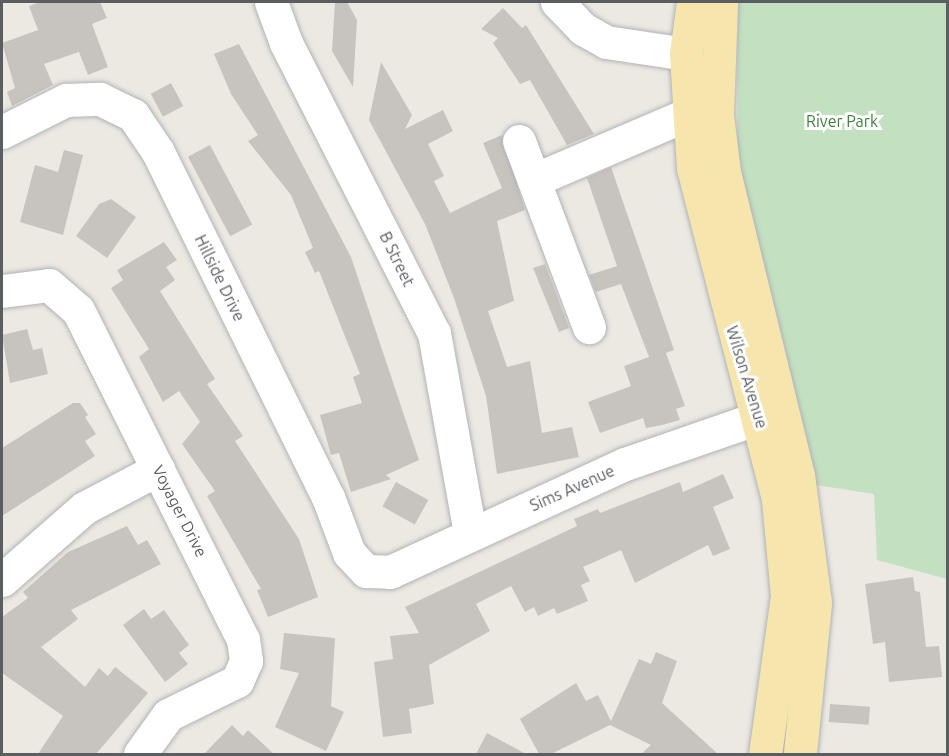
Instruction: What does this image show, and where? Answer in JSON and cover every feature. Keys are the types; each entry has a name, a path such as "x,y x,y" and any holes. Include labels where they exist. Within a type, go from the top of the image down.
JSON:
{"main road":[{"name":"Wilson Avenue","path":"693,2 686,54 688,114 710,245 770,413 798,475 815,603 800,754"},
{"name":"Wilson Avenue","path":"721,2 717,115 724,172 770,413 787,596 765,754"}],"street":[{"name":"B Street","path":"271,2 286,43 434,333 470,534"},
{"path":"557,2 584,29 606,42 686,54"},
{"name":"Hillside Drive","path":"2,132 66,100 100,99 133,115 158,152 328,496 349,553 366,571"},
{"path":"534,180 688,114"},
{"path":"519,141 589,327"},
{"name":"Voyager Drive","path":"2,291 49,285 78,310 243,639 246,661 237,681 168,715 140,754"},
{"name":"Sims Avenue","path":"366,571 390,572 625,464 770,413"},
{"path":"2,580 84,508 158,469"}],"green space":[{"name":"River Park","path":"738,2 947,2 947,579 877,560 874,494 816,485 737,178"}],"building":[{"path":"40,2 100,2 107,18 92,24 108,67 88,75 79,52 44,64 53,85 12,106 7,92 15,88 2,43 38,30 29,6"},
{"path":"335,2 347,2 357,20 353,87 332,51"},
{"path":"503,8 522,28 526,25 594,134 567,145 530,80 520,84 493,43 498,38 481,29"},
{"path":"239,44 351,257 419,460 386,475 391,479 351,492 339,453 331,455 320,415 362,403 353,377 360,374 319,271 315,273 305,252 313,248 291,195 248,141 258,135 231,94 214,54"},
{"path":"381,62 412,115 405,129 443,110 453,131 428,144 444,176 434,181 450,213 502,188 483,143 502,135 525,210 497,221 514,301 488,311 507,367 530,361 542,433 572,427 579,457 497,474 486,396 454,298 425,224 369,120"},
{"path":"171,83 183,106 163,117 151,94"},
{"path":"210,145 252,224 230,236 188,157"},
{"path":"64,150 83,155 63,235 20,222 35,165 58,172"},
{"path":"611,167 674,350 666,353 685,406 676,409 680,420 646,428 643,418 600,433 588,402 631,386 624,366 649,357 621,284 596,292 589,275 617,266 587,178"},
{"path":"111,199 136,217 107,258 76,236 99,204"},
{"path":"164,242 177,260 166,267 175,280 160,291 215,379 207,384 243,436 235,441 299,539 318,597 268,617 257,590 261,589 207,496 215,491 182,444 200,422 179,391 163,402 139,357 149,349 111,288 123,280 117,270"},
{"path":"545,264 569,328 559,332 533,268"},
{"path":"27,329 33,350 42,348 48,374 10,383 2,335"},
{"path":"73,403 80,403 88,415 85,417 96,434 85,441 95,456 2,516 2,448"},
{"path":"723,474 734,498 713,507 730,549 713,556 708,545 635,583 621,550 583,567 590,581 581,585 588,601 557,614 554,608 538,616 534,607 525,612 511,586 476,604 490,631 429,665 434,704 409,709 412,733 383,737 374,662 393,659 390,636 419,633 405,607 577,526 574,519 598,509 600,513 680,482 683,492"},
{"path":"396,482 428,500 415,524 382,506"},
{"path":"127,526 138,545 147,540 161,564 71,610 78,619 41,647 85,687 99,668 108,676 115,667 148,693 96,754 38,754 63,716 2,673 2,617 28,598 23,592 68,552"},
{"path":"913,577 915,591 920,592 926,647 939,646 942,677 889,682 885,642 873,644 865,584"},
{"path":"144,609 151,619 164,610 189,645 179,653 188,664 165,682 123,625"},
{"path":"284,633 335,638 331,706 344,712 326,751 275,727 299,673 280,669"},
{"path":"656,652 677,661 662,703 718,754 641,754 651,745 610,725 551,754 539,754 520,719 576,683 586,701 598,695 611,721 639,659 651,664"},
{"path":"830,704 870,707 869,725 829,722"},
{"path":"232,725 243,736 248,730 274,754 204,754"},
{"path":"487,733 526,754 476,754"}]}
